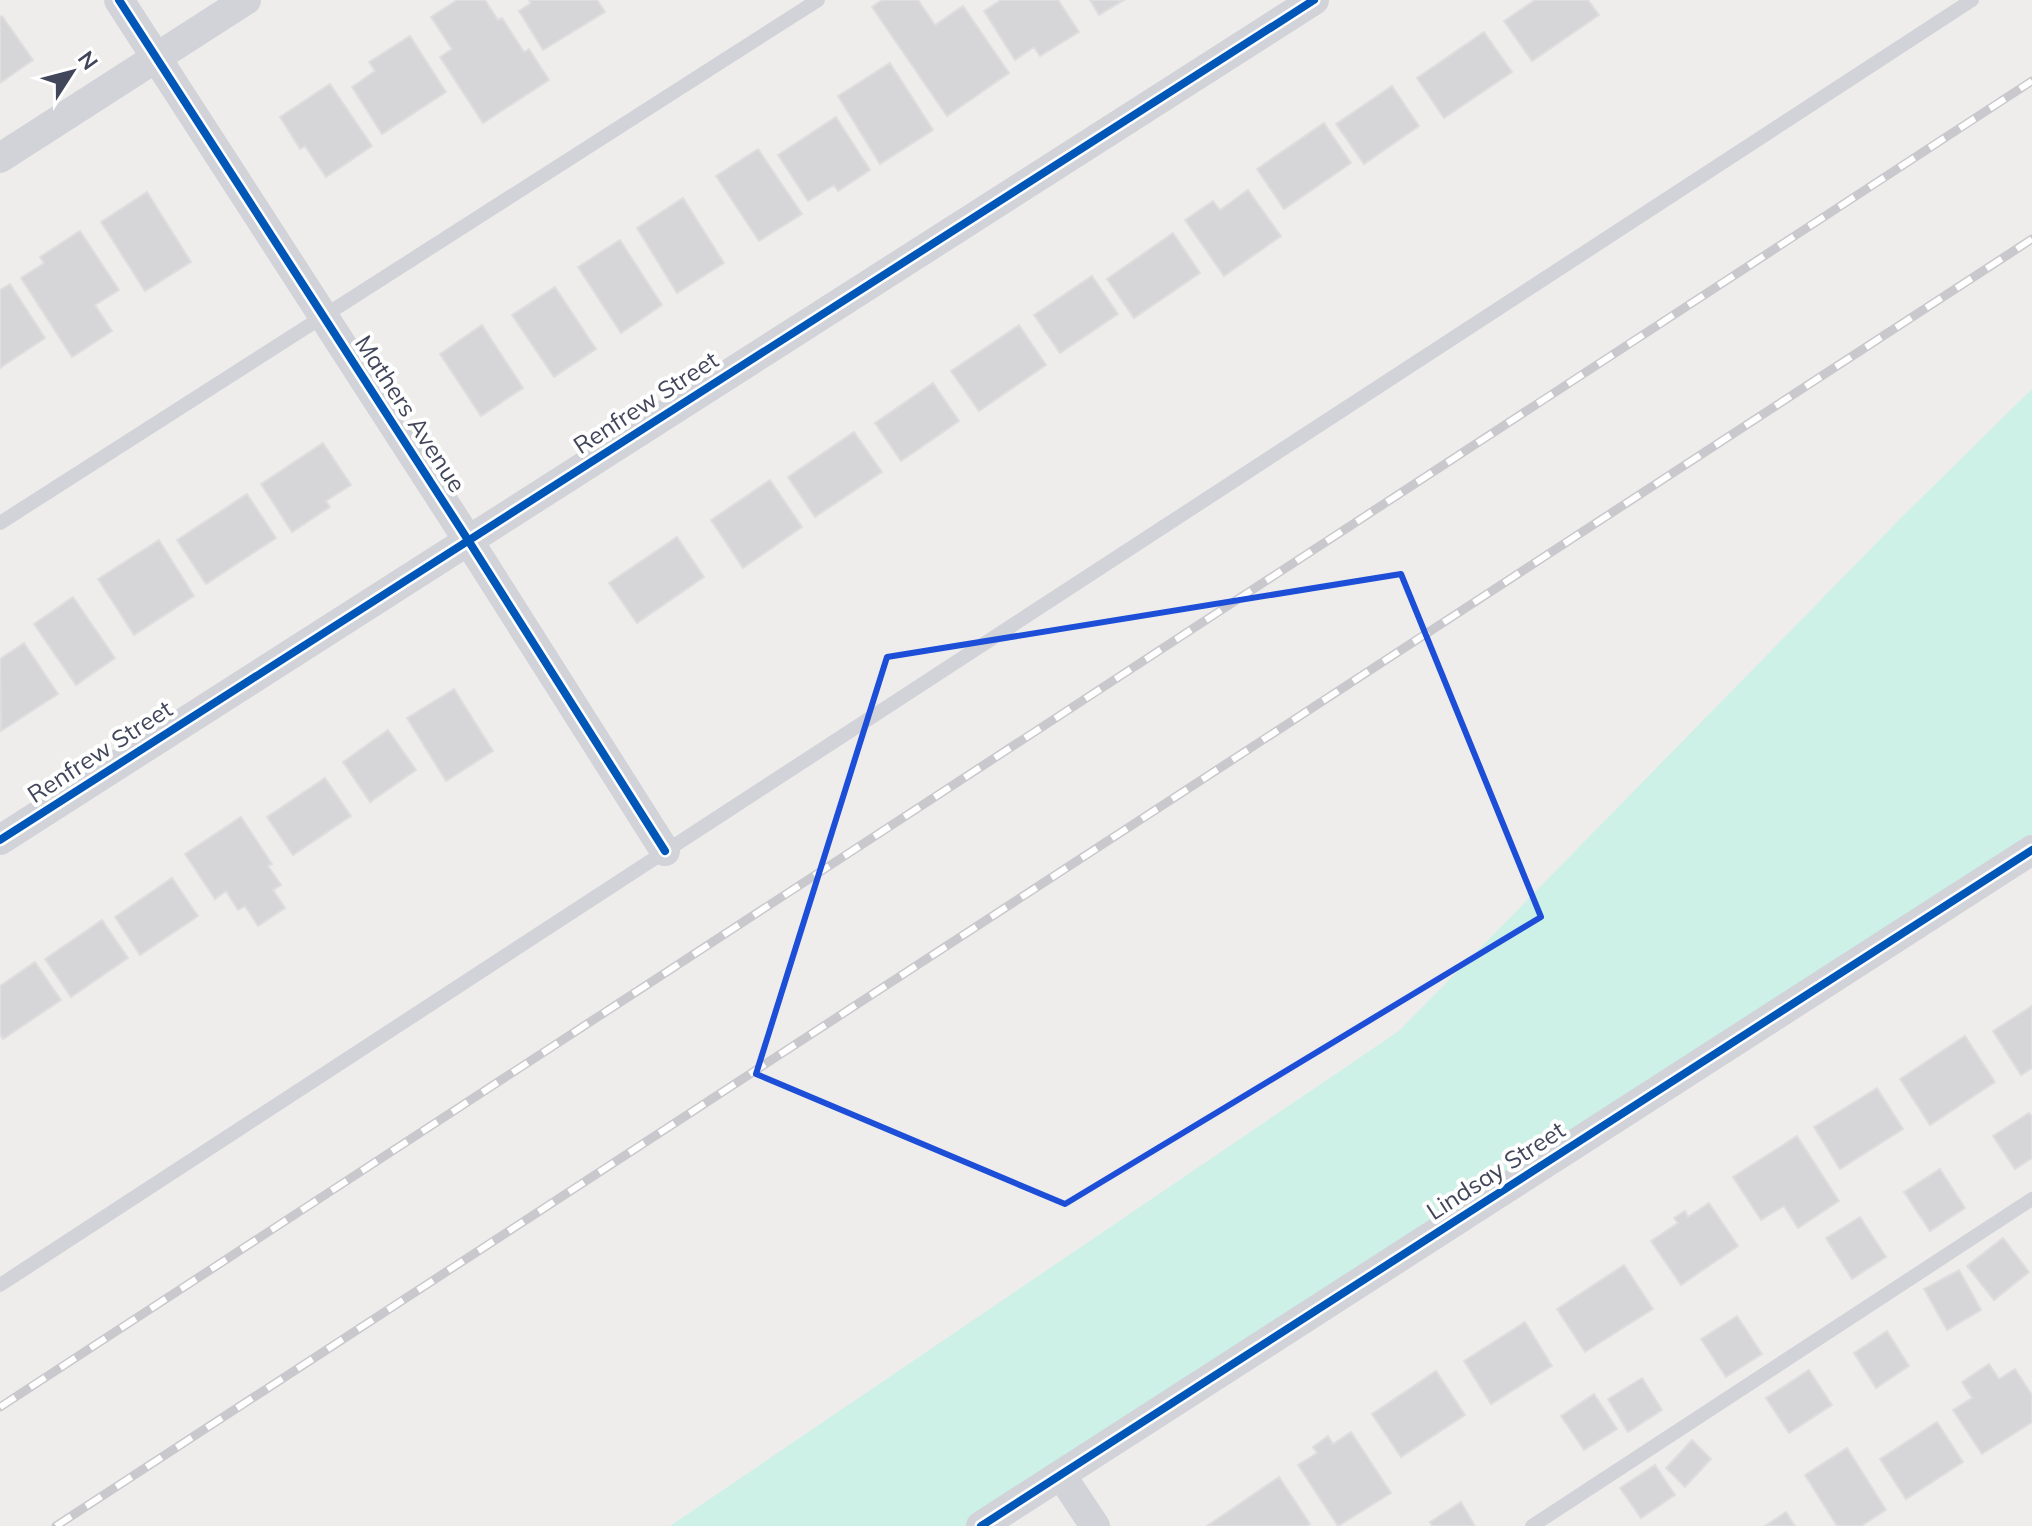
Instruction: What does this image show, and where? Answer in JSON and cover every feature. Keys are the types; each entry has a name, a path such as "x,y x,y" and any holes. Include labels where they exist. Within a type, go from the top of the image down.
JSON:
{"street":[{"name":"Mathers Avenue","path":"119,0 665,851"},
{"path":"0,158 246,0"},
{"name":"Renfrew Street","path":"0,840 1314,0"},
{"name":"Lindsay Street","path":"981,1526 2032,850"},
{"path":"1061,1475 1095,1526"}],"lane":[{"path":"0,523 818,0"},
{"path":"0,1285 1972,0"},
{"path":"1532,1526 2032,1199"}],"highlighted area":[{"path":"1401,574 1541,917 1065,1204 756,1074 887,657"}],"green space":[{"path":"2032,389 2032,850 978,1526 670,1526 1399,1031 1901,518"}],"building":[{"path":"457,0 485,0 498,20 502,18 524,52 529,49 549,80 483,123 440,57 452,49 431,17"},
{"path":"529,0 597,0 605,12 543,50 519,11 531,3"},
{"path":"882,0 918,0 935,25 963,6 1009,73 947,116 872,7"},
{"path":"1001,0 1058,0 1079,32 1040,56 1034,47 1015,60 984,11"},
{"path":"1090,0 1124,0 1099,15"},
{"path":"1535,0 1588,0 1599,15 1532,61 1504,21"},
{"path":"0,17 33,60 0,83"},
{"path":"1484,32 1512,72 1444,118 1417,78"},
{"path":"410,36 446,92 382,134 352,87 375,71 369,62"},
{"path":"890,63 933,130 880,164 838,96"},
{"path":"330,84 372,146 326,177 305,146 300,149 280,117"},
{"path":"1392,86 1419,126 1364,164 1336,124"},
{"path":"836,117 870,170 838,191 834,185 808,201 778,155"},
{"path":"1324,123 1351,163 1284,209 1257,169"},
{"path":"758,149 802,214 759,241 716,176"},
{"path":"1248,190 1281,236 1224,276 1185,220 1213,201 1220,210"},
{"path":"147,192 191,262 145,291 101,222"},
{"path":"683,198 724,263 677,293 637,228"},
{"path":"80,231 119,290 95,305 112,331 72,357 21,278 44,263 40,257"},
{"path":"1173,233 1200,273 1134,318 1107,279"},
{"path":"620,240 662,305 621,333 578,267"},
{"path":"1092,276 1118,314 1060,353 1034,315"},
{"path":"10,284 45,338 0,368 0,290"},
{"path":"555,287 596,349 554,377 512,315"},
{"path":"482,325 523,388 481,416 440,354"},
{"path":"1019,325 1046,365 979,411 951,371"},
{"path":"933,383 959,421 901,461 875,423"},
{"path":"854,432 882,472 815,517 788,477"},
{"path":"323,443 351,485 326,501 330,507 292,532 261,484"},
{"path":"770,480 802,527 743,568 711,520"},
{"path":"247,494 276,538 206,584 177,540"},
{"path":"677,537 704,577 637,623 609,583"},
{"path":"159,540 194,596 134,635 98,579"},
{"path":"73,597 115,658 76,685 34,624"},
{"path":"24,643 58,694 1,731 0,659"},
{"path":"454,689 493,751 446,781 407,718"},
{"path":"388,730 416,770 370,802 343,762"},
{"path":"325,778 351,816 293,855 267,817"},
{"path":"241,817 272,864 268,866 281,885 273,890 285,908 258,926 245,906 238,910 226,891 215,899 185,854"},
{"path":"172,878 198,916 140,955 115,917"},
{"path":"102,920 128,958 71,997 45,959"},
{"path":"35,962 61,1000 3,1039 0,1034 0,986"},
{"path":"2032,1006 2032,1068 2021,1075 1993,1031"},
{"path":"1965,1036 1995,1082 1930,1125 1900,1079"},
{"path":"1877,1088 1903,1129 1840,1169 1814,1127"},
{"path":"2029,1113 2032,1117 2032,1158 2015,1169 1993,1136"},
{"path":"1797,1136 1839,1201 1798,1228 1784,1206 1761,1220 1733,1177"},
{"path":"1940,1169 1965,1208 1930,1231 1904,1192"},
{"path":"1709,1203 1738,1246 1681,1285 1651,1241 1678,1223 1674,1218 1685,1211 1688,1217"},
{"path":"1860,1217 1886,1257 1852,1279 1826,1238"},
{"path":"2003,1238 2029,1272 1994,1300 1967,1266"},
{"path":"1624,1265 1653,1309 1585,1352 1557,1309"},
{"path":"1959,1270 1981,1310 1947,1330 1924,1289"},
{"path":"1737,1316 1762,1354 1726,1377 1701,1339"},
{"path":"1525,1322 1552,1366 1491,1404 1464,1361"},
{"path":"1887,1331 1909,1366 1876,1388 1854,1353"},
{"path":"1989,1364 1999,1379 2015,1369 2032,1395 2032,1422 1982,1454 1953,1410 1972,1398 1962,1382"},
{"path":"1809,1370 1832,1405 1789,1433 1766,1398"},
{"path":"1436,1371 1465,1415 1401,1457 1372,1414"},
{"path":"1642,1378 1662,1410 1628,1432 1608,1399"},
{"path":"1594,1394 1617,1429 1584,1450 1561,1416"},
{"path":"1937,1422 1963,1462 1906,1499 1880,1459"},
{"path":"1351,1432 1391,1493 1338,1526 1298,1465 1317,1453 1313,1447 1328,1436 1333,1444"},
{"path":"1692,1440 1711,1459 1685,1487 1666,1468"},
{"path":"1847,1448 1886,1510 1861,1526 1837,1526 1805,1475"},
{"path":"1655,1465 1675,1495 1641,1518 1620,1488"},
{"path":"1279,1477 1310,1524 1207,1526"},
{"path":"1461,1502 1475,1526 1432,1526 1430,1522"},
{"path":"1786,1512 1795,1526 1765,1526"}],"railway":[{"path":"0,1407 2032,81"},
{"path":"56,1526 2032,239"}],"cycle path":[{"path":"119,0 665,851"},
{"path":"0,840 1314,0"},
{"path":"981,1526 2032,850"}]}
